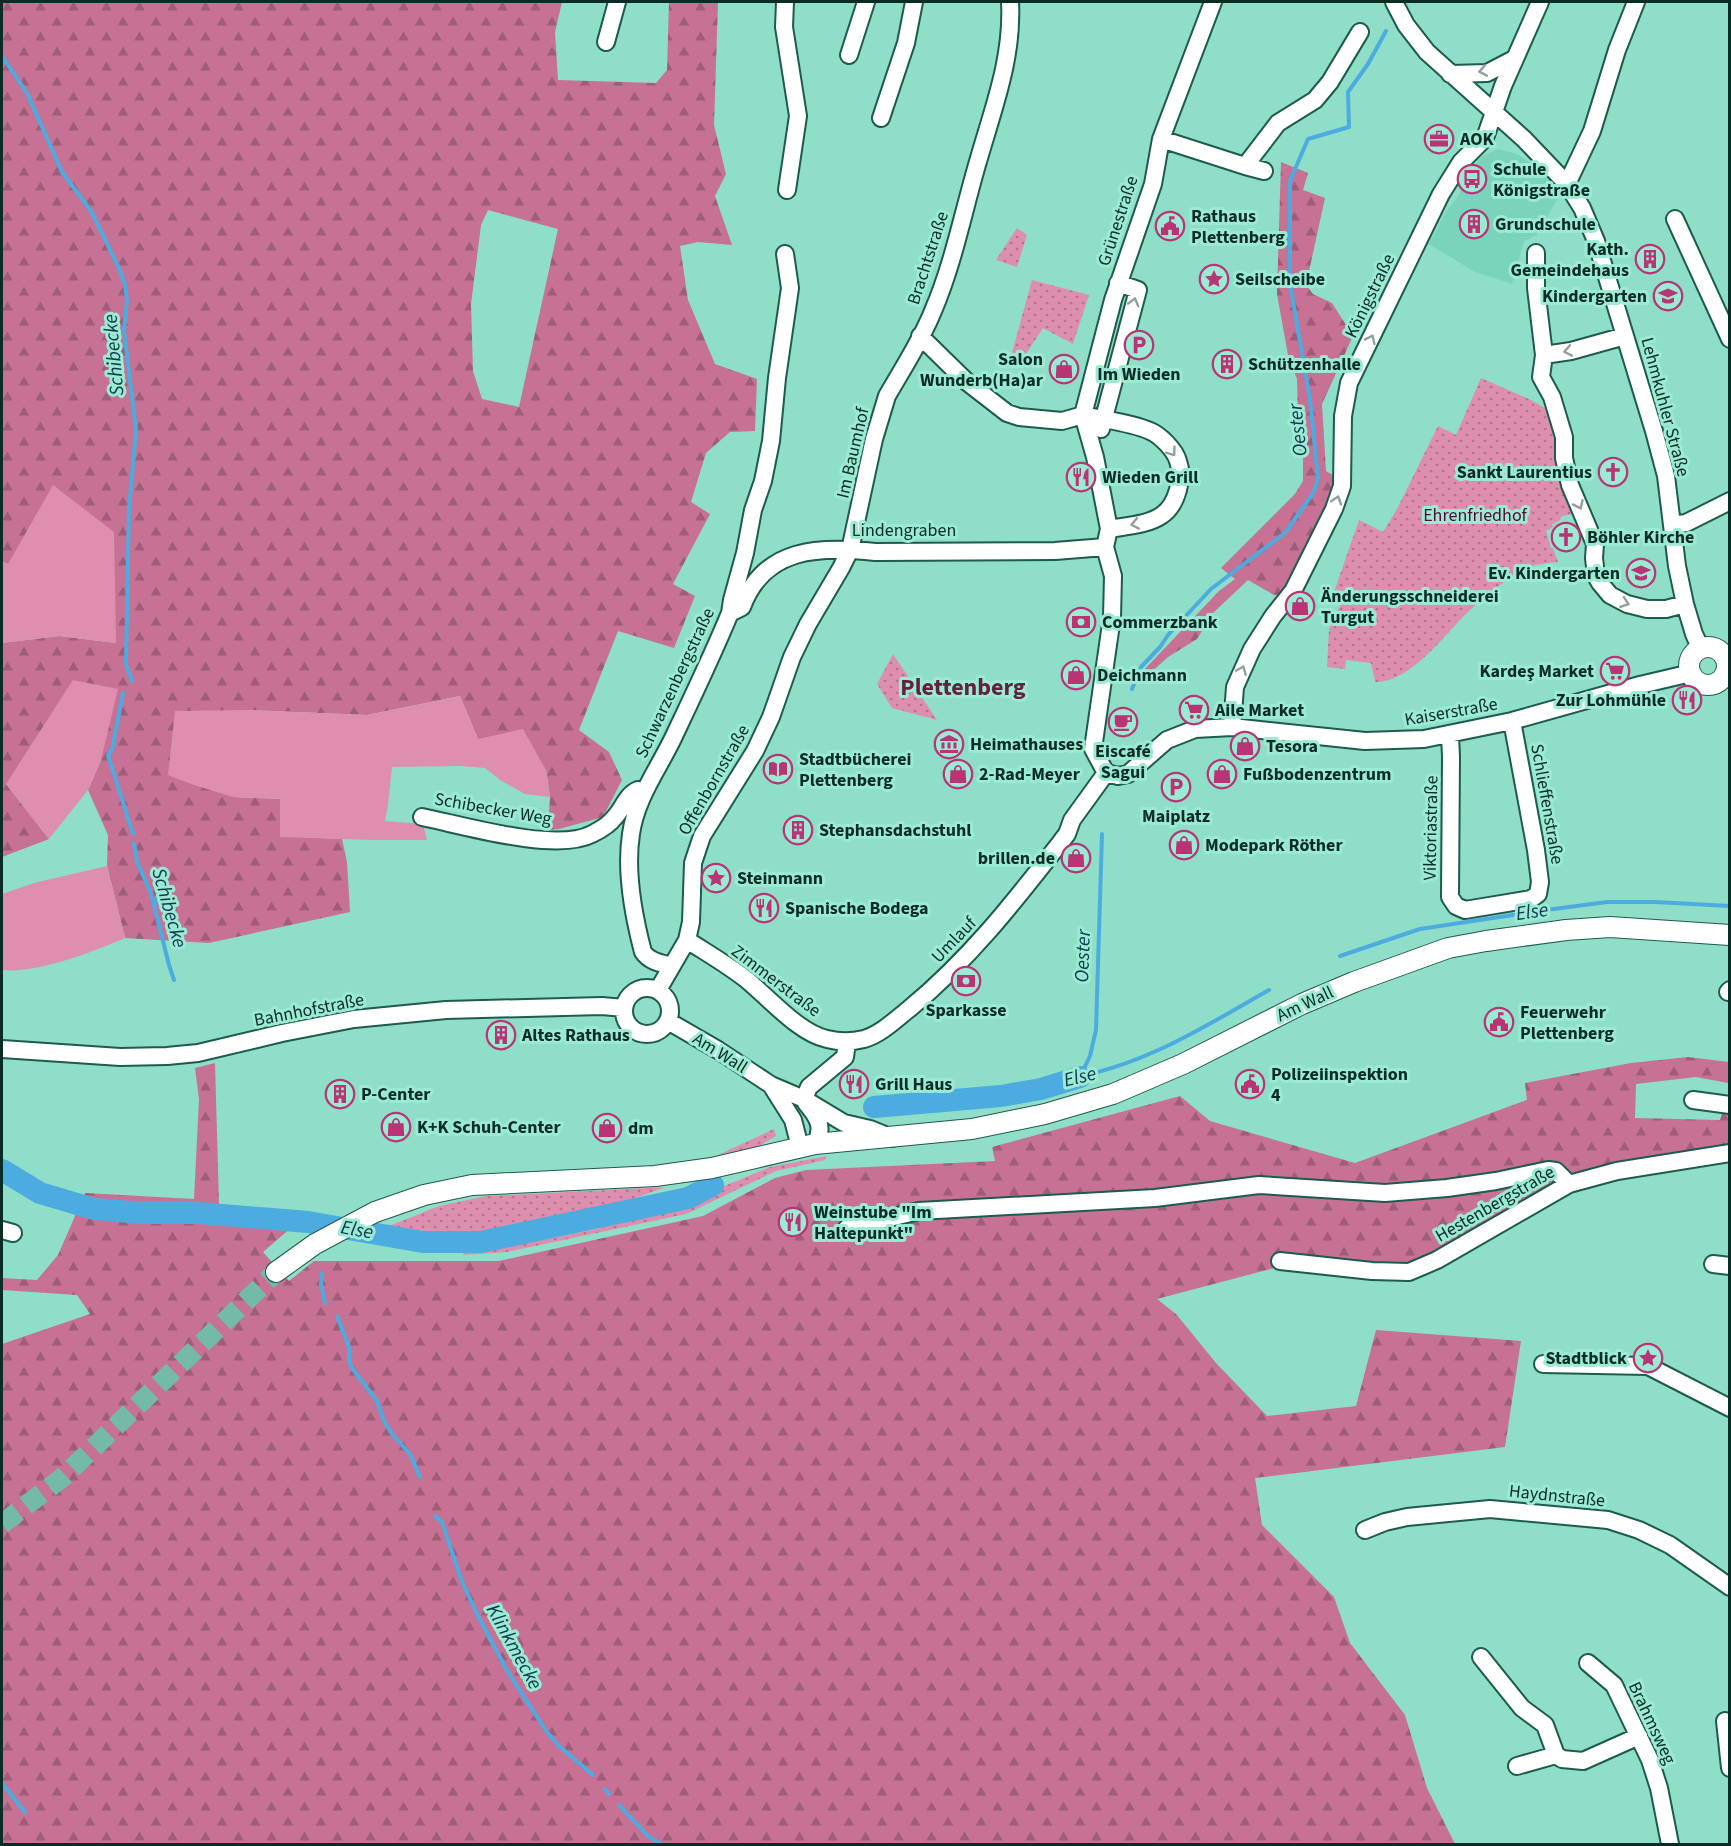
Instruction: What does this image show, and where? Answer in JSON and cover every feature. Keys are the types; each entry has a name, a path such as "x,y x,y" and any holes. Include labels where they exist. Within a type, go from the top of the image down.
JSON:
{"main road":[{"path":"1713,648 1726,652 1725,687 1704,684 1696,680 1691,673 1691,659 1701,649 1713,648"},
{"name":"Am Wall","path":"807,1145 972,1129 1045,1114 1105,1096 1183,1064 1302,1004 1354,982 1448,948 1486,940 1610,927 1685,930 1730,935"},
{"path":"276,1272 315,1244 375,1212 424,1195 472,1185 655,1176 712,1168 807,1145"}],"street":[{"path":"606,42 617,2"},
{"path":"785,2 784,27 798,116 788,190"},
{"path":"849,55 866,2"},
{"path":"881,118 906,43 914,2"},
{"name":"Brachtstraße","path":"920,336 941,291 1002,83 1009,47 1011,2"},
{"name":"Grünestraße","path":"1083,415 1118,283 1153,184 1161,139 1213,2"},
{"name":"Lehmkuhler Straße","path":"1394,2 1415,39 1450,74 1524,139 1567,184 1582,208 1596,241 1666,476 1677,566 1685,604 1701,649"},
{"name":"Königstraße","path":"1232,727 1235,687 1252,649 1273,616 1293,591 1334,509 1342,486 1343,416 1349,383 1442,194 1461,162 1485,138 1514,58 1540,2"},
{"path":"1567,184 1592,131 1617,50 1636,2"},
{"path":"1245,166 1278,123 1315,100 1330,82 1360,32"},
{"path":"1450,74 1486,73 1514,58"},
{"path":"1161,139 1264,171"},
{"path":"1675,219 1730,339"},
{"path":"1536,253 1536,288 1544,355 1540,377 1552,397 1564,437 1564,458 1570,485 1595,544 1596,576 1616,600 1627,604 1647,609 1666,609 1685,604"},
{"name":"Schwarzenbergstraße","path":"672,966 653,961 643,952 633,901 629,853 631,833 636,811 644,792 675,735 730,613 771,441 777,378 790,288 785,254"},
{"path":"1095,457 1138,290 1118,283"},
{"path":"920,336 967,382 1008,413 1019,417 1062,421 1083,415 1151,431 1169,447 1178,460 1180,476 1176,496 1169,509 1161,516 1142,523 1109,528"},
{"name":"Im Baumhof","path":"850,549 881,414 887,396 920,336"},
{"path":"1544,355 1571,351 1625,336"},
{"path":"1083,415 1095,457 1109,528 1105,547 1113,576 1112,617 1093,749 1107,773"},
{"path":"1672,525 1686,523 1730,501"},
{"name":"Lindengraben","path":"730,613 742,607 747,592 776,564 788,557 810,551 850,549 875,552 1055,551 1105,547"},
{"name":"Offenbornstraße","path":"687,940 691,922 693,863 696,851 711,821 755,751 771,717 792,657 850,549"},
{"name":"Kaiserstraße","path":"1107,773 1118,776 1128,774 1167,740 1178,734 1204,728 1232,727 1365,741 1449,735 1512,721 1691,673"},
{"name":"Schlieffenstraße","path":"1512,721 1536,850 1540,882 1538,894"},
{"name":"Viktoriastraße","path":"1449,735 1451,757 1450,897 1456,906 1465,910 1532,899 1538,894"},
{"name":"Umlauf","path":"847,1042 865,1039 885,1028 931,991 991,930 1067,834 1072,820 1107,773"},
{"name":"Schibecker Weg","path":"422,817 534,840 568,840 590,836 615,818 632,792 638,790 644,792"},
{"path":"658,990 687,940"},
{"name":"Zimmerstraße","path":"687,940 746,979 808,1030 827,1040 847,1042"},
{"path":"648,988 658,990 669,1002 671,1012 668,1021 663,1029 656,1033 649,1035 640,1033 627,1023 624,1008 628,998 637,990 648,988"},
{"name":"Bahnhofstraße","path":"2,1049 120,1057 167,1056 198,1053 354,1019 446,1010 602,1006 624,1008"},
{"name":"Am Wall","path":"668,1021 771,1085 804,1100 844,1123 870,1129 893,1138"},
{"path":"807,1145 821,1131 815,1114 804,1100 809,1087 845,1057 847,1042"},
{"name":"Am Wall","path":"771,1085 807,1145"},
{"path":"1693,1100 1730,1106"},
{"name":"Hestenbergstraße","path":"1280,1261 1372,1271 1409,1272 1437,1260 1569,1184 1617,1171 1730,1153"},
{"path":"847,1228 920,1211 1155,1198 1259,1185 1385,1193 1447,1188 1548,1170 1556,1170 1569,1184"},
{"path":"1543,1364 1648,1366 1730,1408"},
{"name":"Haydnstraße","path":"1365,1530 1384,1522 1407,1517 1490,1509 1608,1520 1639,1530 1670,1545 1730,1587"},
{"path":"1480,1657 1522,1708 1545,1725 1556,1755 1562,1759 1583,1761 1639,1736"},
{"name":"Brahmsweg","path":"1588,1663 1614,1685 1650,1760 1659,1788 1668,1844"},
{"path":"1725,1721 1730,1768"},
{"path":"1517,1766 1556,1755"}],"shaded area":[{"path":"1498,149 1517,154 1535,166 1560,194 1537,235 1524,241 1512,284 1475,272 1429,244 1480,157"}],"green space":[{"path":"2,2 562,2 555,32 558,80 656,83 667,70 669,2 718,2 714,125 726,174 715,196 732,245 698,242 680,246 688,300 715,364 757,379 755,431 730,432 706,453 691,502 710,514 673,584 695,596 674,648 618,631 579,730 609,752 622,780 603,817 548,830 550,797 546,770 478,739 460,696 367,715 247,710 234,797 280,799 280,836 342,839 347,862 350,912 209,943 125,938 107,866 108,835 88,790 101,760 6,784 49,839 2,857 2,643 59,636 116,643 2,561","holes":["488,210 558,229 519,407 482,399 473,371 471,304 481,225"]},
{"path":"1281,162 1308,173 1303,190 1325,198 1306,285 1313,294 1332,303 1353,336 1322,404 1326,471 1336,477 1332,492 1288,594 1274,595 1248,580 1214,612 1197,639 1168,657 1139,683 1143,671 1219,591 1235,579 1221,568 1295,494 1303,481 1303,454 1299,455 1297,379 1288,355 1277,294"},
{"path":"1017,228 1027,235 1017,267 996,260"},
{"path":"1032,280 1089,295 1073,344 1043,328 1018,366 1010,360"},
{"name":"Ehrenfriedhof","path":"1481,378 1552,412 1578,513 1562,516 1559,521 1552,524 1553,527 1546,531 1558,562 1527,568 1504,582 1468,612 1426,656 1401,675 1375,682 1371,663 1346,660 1345,669 1327,667 1329,629 1341,604 1333,595 1359,520 1383,532 1397,509 1438,426 1456,435"},
{"path":"53,485 114,532 116,643 59,636 2,643 2,561 8,564"},
{"path":"893,654 937,720 892,708 877,684"},
{"path":"73,680 118,689 101,760 88,790 49,839 6,784"},
{"path":"460,696 478,739 523,729 546,770 550,797 525,794 500,780 485,768 392,767 385,821 423,824 427,840 280,837 280,799 233,797 168,775 175,711 247,710 367,715"},
{"path":"107,866 125,938 47,965 31,969 2,970 2,894 34,883"},
{"path":"1688,1057 1729,1062 1728,1083 1696,1077 1636,1084 1635,1118 1720,1120 1723,1111 1729,1111 1729,1153 1569,1184 1409,1272 1297,1262 1157,1299 1176,1314 1216,1363 1267,1416 1356,1406 1376,1330 1521,1341 1505,1447 1255,1478 1262,1525 1334,1597 1350,1643 1405,1715 1427,1788 1455,1844 2,1844 2,1344 90,1314 77,1295 2,1290 2,1278 37,1280 58,1255 85,1193 194,1199 199,1099 195,1068 215,1063 219,1204 306,1215 263,1252 289,1281 314,1261 499,1261 703,1216 775,1178 806,1170 995,1161 992,1147 1180,1096 1210,1121 1355,1163 1527,1100 1525,1083 1631,1063"},
{"path":"774,1129 776,1136 759,1146 718,1155"},
{"path":"827,1156 825,1160 776,1171 686,1214 507,1252 463,1255 464,1252 487,1251 592,1230 657,1214 770,1167"},
{"path":"666,1187 594,1213 492,1232 379,1230 439,1206 486,1196"}],"waterway":[{"name":"Oester","path":"1132,689 1141,667 1168,635 1211,589 1285,533 1314,492 1318,478 1310,399 1290,284 1290,181 1308,139 1349,127 1348,92 1368,64 1386,31"},
{"name":"Schibecke","path":"2,56 27,93 62,172 91,211 125,284 127,300 124,330 136,430 129,509 126,664 132,681"},
{"name":"Schibecke","path":"123,693 112,750 108,755 133,834"},
{"name":"Oester","path":"1080,1077 1090,1056 1096,1030 1102,834"},
{"name":"Schibecke","path":"134,843 137,862 151,893 174,980"},
{"path":"154,906 161,889 161,879"},
{"name":"Else","path":"1340,956 1420,929 1607,902 1730,906"},
{"name":"Else","path":"1081,1076 1106,1070 1155,1052 1269,990"},
{"name":"Else","path":"874,1107 1001,1096 1041,1089 1080,1077"},
{"name":"Else","path":"2,1170 40,1193 94,1209 142,1213 198,1213 308,1222 423,1242 481,1242 688,1198 713,1185"},
{"name":"Klinkmecke","path":"322,1273 321,1284 325,1303"},
{"name":"Klinkmecke","path":"337,1316 349,1347 349,1361 352,1368 377,1401 384,1421 410,1454 420,1477"},
{"name":"Klinkmecke","path":"435,1516 442,1522 461,1579 509,1674 547,1732 559,1746 593,1775"},
{"path":"2,1783 25,1812"},
{"name":"Klinkmecke","path":"605,1789 609,1794"},
{"name":"Klinkmecke","path":"619,1805 649,1837 661,1844"}],"tunnel":[{"path":"2,1524 63,1477 276,1272"}],"place":[{"name":"AOK","path":"1439,139"},
{"name":"Schule Königstraße","path":"1472,179"},
{"name":"Grundschule","path":"1474,224"},
{"name":"Rathaus Plettenberg","path":"1170,226"},
{"name":"Kath. Gemeindehaus","path":"1650,259"},
{"name":"Seilscheibe","path":"1214,279"},
{"name":"Kindergarten","path":"1668,296"},
{"name":"Im Wieden","path":"1139,345"},
{"name":"Schützenhalle","path":"1227,364"},
{"name":"Salon Wunderb(Ha)ar","path":"1064,369"},
{"name":"Sankt Laurentius","path":"1613,472"},
{"name":"Wieden Grill","path":"1081,477"},
{"name":"Böhler Kirche","path":"1566,537"},
{"name":"Ev. Kindergarten","path":"1641,573"},
{"name":"Änderungsschneiderei Turgut","path":"1300,606"},
{"name":"Commerzbank","path":"1081,622"},
{"name":"Kardeş Market","path":"1615,671"},
{"name":"Deichmann","path":"1076,675"},
{"name":"Zur Lohmühle","path":"1687,700"},
{"name":"Aile Market","path":"1194,710"},
{"name":"Eiscafé Sagui","path":"1123,722"},
{"name":"Heimathauses","path":"949,744"},
{"name":"Tesora","path":"1245,746"},
{"name":"Stadtbücherei Plettenberg","path":"778,769"},
{"name":"2-Rad-Meyer","path":"958,774"},
{"name":"Fußbodenzentrum","path":"1222,774"},
{"name":"Maiplatz","path":"1176,787"},
{"name":"Stephansdachstuhl","path":"798,830"},
{"name":"Modepark Röther","path":"1184,845"},
{"name":"brillen.de","path":"1076,858"},
{"name":"Steinmann","path":"716,878"},
{"name":"Spanische Bodega","path":"764,908"},
{"name":"Sparkasse","path":"966,981"},
{"name":"Feuerwehr Plettenberg","path":"1499,1022"},
{"name":"Altes Rathaus","path":"501,1035"},
{"name":"Grill Haus","path":"854,1084"},
{"name":"Polizeiinspektion 4","path":"1250,1084"},
{"name":"P-Center","path":"340,1094"},
{"name":"K+K Schuh-Center","path":"396,1127"},
{"name":"dm","path":"607,1128"},
{"name":"Weinstube \"Im Haltepunkt\"","path":"793,1222"},
{"name":"Stadtblick","path":"1648,1358"}],"district":[{"name":"Plettenberg","path":"963,687"}]}
